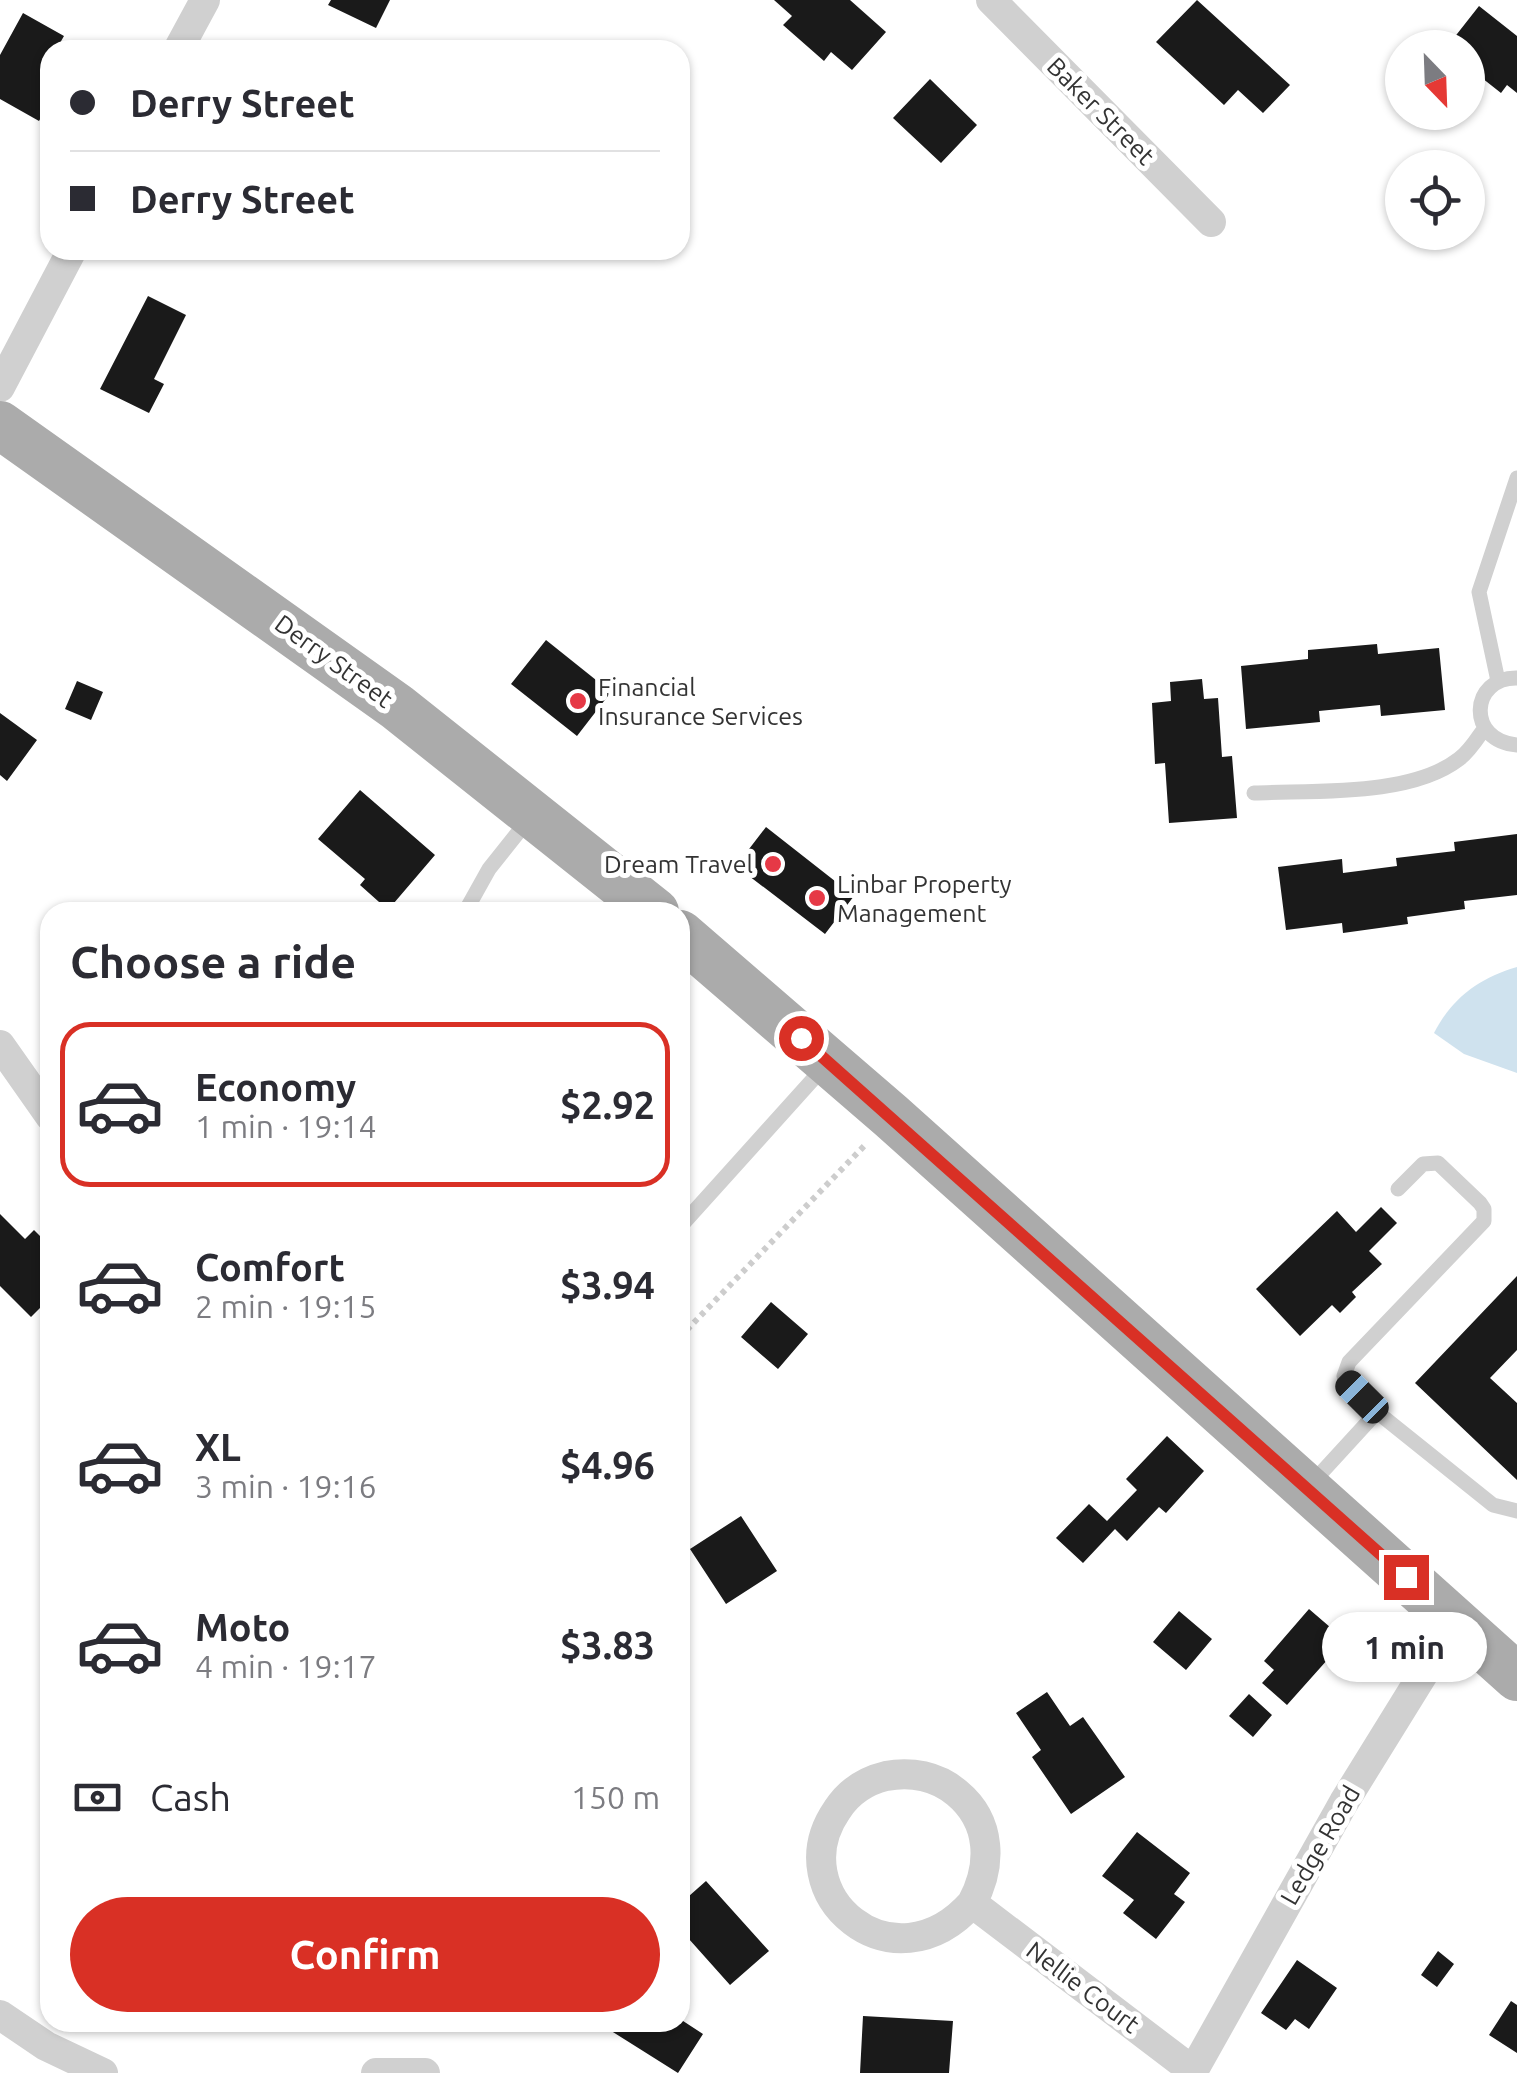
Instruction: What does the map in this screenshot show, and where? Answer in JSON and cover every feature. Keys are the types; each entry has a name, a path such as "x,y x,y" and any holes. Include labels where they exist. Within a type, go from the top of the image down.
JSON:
{"main road":[{"name":"Derry Street","path":"0,425 397,706 643,902"},
{"path":"690,943 891,1116 1517,1677"}],"street":[{"path":"183,40 205,0"},
{"name":"Baker Street","path":"991,0 1211,222"},
{"path":"0,387 67,260"},
{"path":"0,1045 40,1102"},
{"name":"Ledge Road","path":"1193,2072 1344,1802 1456,1621"},
{"path":"908,1774 938,1780 970,1806 986,1844 984,1875 972,1903 944,1929 926,1936 907,1939 870,1932 854,1922 829,1892 822,1855 831,1818 858,1787 877,1778 908,1774"},
{"name":"Nellie Court","path":"972,1903 1193,2072"},
{"path":"0,2016 46,2046 102,2073"},
{"path":"376,2073 426,2073"}],"lane":[{"path":"1498,681 1478,592 1517,478"},
{"path":"1517,678 1498,681 1481,701 1480,713 1484,729 1503,744 1517,745"},
{"path":"1254,793 1371,788 1429,775 1460,759 1484,729"},
{"path":"471,902 489,869 534,813"},
{"path":"690,1216 829,1062"},
{"path":"1398,1189 1423,1164 1438,1163 1480,1203 1486,1215 1344,1370 1348,1382 1376,1412 1493,1505 1517,1511"},
{"path":"1306,1489 1376,1412"}],"path":[{"path":"690,1327 891,1116"}],"water":[{"path":"1517,967 1517,1073 1464,1054 1434,1033 1449,1009 1468,991"}],"building":[{"path":"331,0 390,0 376,28 328,5"},
{"path":"774,0 850,0 886,32 852,70 831,52 824,61 783,25 792,16"},
{"path":"1197,0 1290,85 1263,113 1238,90 1224,105 1156,42"},
{"path":"1479,6 1517,36 1517,93 1507,85 1501,93 1485,80 1485,30 1460,30"},
{"path":"23,13 64,36 62,40 40,40 39,121 0,99 0,55"},
{"path":"930,79 977,125 941,163 893,118"},
{"path":"148,296 186,315 154,379 164,384 149,413 100,389"},
{"path":"546,640 611,692 577,736 511,684"},
{"path":"1377,644 1378,654 1439,648 1445,710 1381,716 1380,705 1319,711 1320,722 1246,729 1241,666 1308,659 1308,650"},
{"path":"1202,679 1204,699 1218,698 1222,757 1232,756 1237,818 1169,823 1165,763 1155,764 1152,703 1171,701 1170,682"},
{"path":"77,681 103,692 91,720 65,709"},
{"path":"0,713 37,740 7,781 0,775"},
{"path":"360,790 435,855 395,902 379,902 360,885 365,879 318,839"},
{"path":"766,827 854,896 825,934 736,866"},
{"path":"1517,834 1517,895 1464,901 1465,909 1407,917 1408,924 1343,933 1342,923 1286,930 1278,867 1342,859 1343,873 1397,866 1396,858 1455,851 1454,842"},
{"path":"1381,1207 1397,1223 1369,1251 1382,1264 1352,1292 1356,1297 1340,1313 1332,1305 1300,1336 1256,1289 1337,1211 1356,1232"},
{"path":"0,1214 25,1239 34,1230 40,1236 40,1308 31,1317 0,1286"},
{"path":"1517,1276 1517,1350 1490,1378 1517,1403 1517,1480 1415,1383"},
{"path":"771,1302 808,1334 778,1369 741,1337"},
{"path":"1167,1436 1204,1471 1166,1513 1159,1507 1127,1541 1115,1529 1083,1563 1056,1538 1089,1504 1107,1521 1137,1490 1126,1479"},
{"path":"741,1516 777,1571 726,1604 690,1549"},
{"path":"1309,1609 1345,1640 1287,1705 1262,1683 1274,1670 1264,1661"},
{"path":"1179,1611 1212,1639 1186,1670 1153,1642"},
{"path":"1047,1692 1070,1726 1083,1717 1125,1777 1071,1814 1032,1757 1041,1750 1016,1713"},
{"path":"1249,1694 1272,1715 1253,1737 1229,1716"},
{"path":"1137,1832 1190,1873 1174,1894 1185,1902 1156,1939 1123,1913 1134,1900 1102,1876"},
{"path":"706,1881 769,1951 730,1985 690,1940 690,1895"},
{"path":"1438,1951 1454,1964 1437,1987 1421,1975"},
{"path":"1297,1960 1337,1988 1309,2029 1295,2019 1286,2030 1261,2013"},
{"path":"1511,2001 1517,2005 1517,2053 1489,2035"},
{"path":"863,2016 953,2021 949,2073 860,2073"},
{"path":"690,2026 703,2034 678,2073 613,2032 690,2032"}],"place":[{"name":"Financial Insurance Services","path":"578,701"},
{"name":"Dream Travel","path":"773,864"},
{"name":"Linbar Property Management","path":"817,898"}],"route":[{"path":"801,1038 1406,1577"}]}
